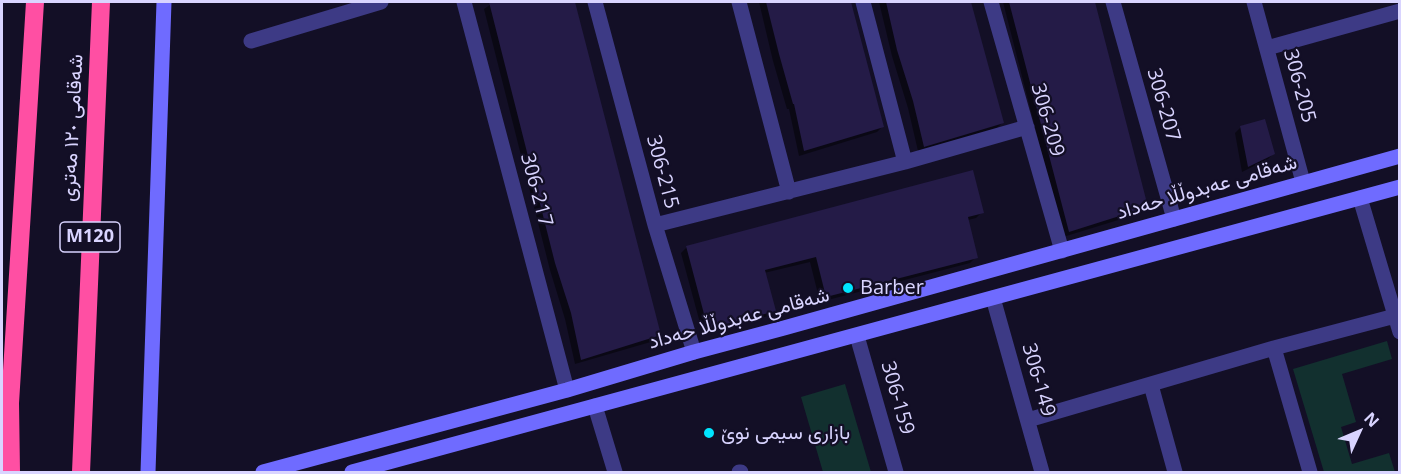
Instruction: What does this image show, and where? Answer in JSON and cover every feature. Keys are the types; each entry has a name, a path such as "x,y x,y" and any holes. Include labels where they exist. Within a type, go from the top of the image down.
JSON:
{"highway":[{"path":"10,472 10,403 35,2"},
{"name":"شەقامی ١٢٠ مەتری","path":"81,472 101,2"}],"street":[{"path":"148,472 164,2"},
{"path":"251,41 381,2"},
{"name":"306-217","path":"464,2 567,390"},
{"name":"306-215","path":"595,2 655,225 693,352"},
{"path":"739,2 789,192"},
{"path":"863,2 905,162"},
{"name":"306-209","path":"991,2 1062,251"},
{"name":"306-207","path":"1113,2 1174,219"},
{"name":"306-205","path":"1254,2 1303,182"},
{"path":"1266,48 1400,11"},
{"path":"655,225 905,162 1027,127"},
{"name":"شەقامی عەبدوڵڵا حەداد","path":"263,472 567,390 693,352 1400,156"},
{"path":"352,472 1400,187"},
{"path":"1360,198 1400,332"},
{"name":"306-149","path":"993,298 1042,472"},
{"path":"1028,420 1274,348 1395,316"},
{"path":"784,328 790,353"},
{"name":"306-159","path":"857,336 896,472"},
{"path":"1274,348 1310,472"},
{"path":"1151,385 1175,472"},
{"path":"595,406 615,472"}],"green space":[{"path":"1387,341 1392,359 1342,374 1356,422 1341,427 1352,464 1389,453 1395,472 1324,472 1293,369"},
{"path":"845,384 871,472 823,472 801,397"}],"building":[{"path":"489,2 575,2 661,335 581,360 571,313 555,263"},
{"path":"766,2 851,2 884,127 804,151 794,104"},
{"path":"886,2 971,2 1004,123 924,147"},
{"path":"1009,2 1095,2 1148,207 1069,232"},
{"path":"1265,119 1275,154 1248,167 1240,126"},
{"path":"973,170 984,213 968,217 978,258 826,297 816,257 765,270 776,311 708,329 686,246"}],"place":[{"name":"Barber","path":"848,288"},
{"name":"بازاری سیمی نوێ","path":"709,433"}]}
